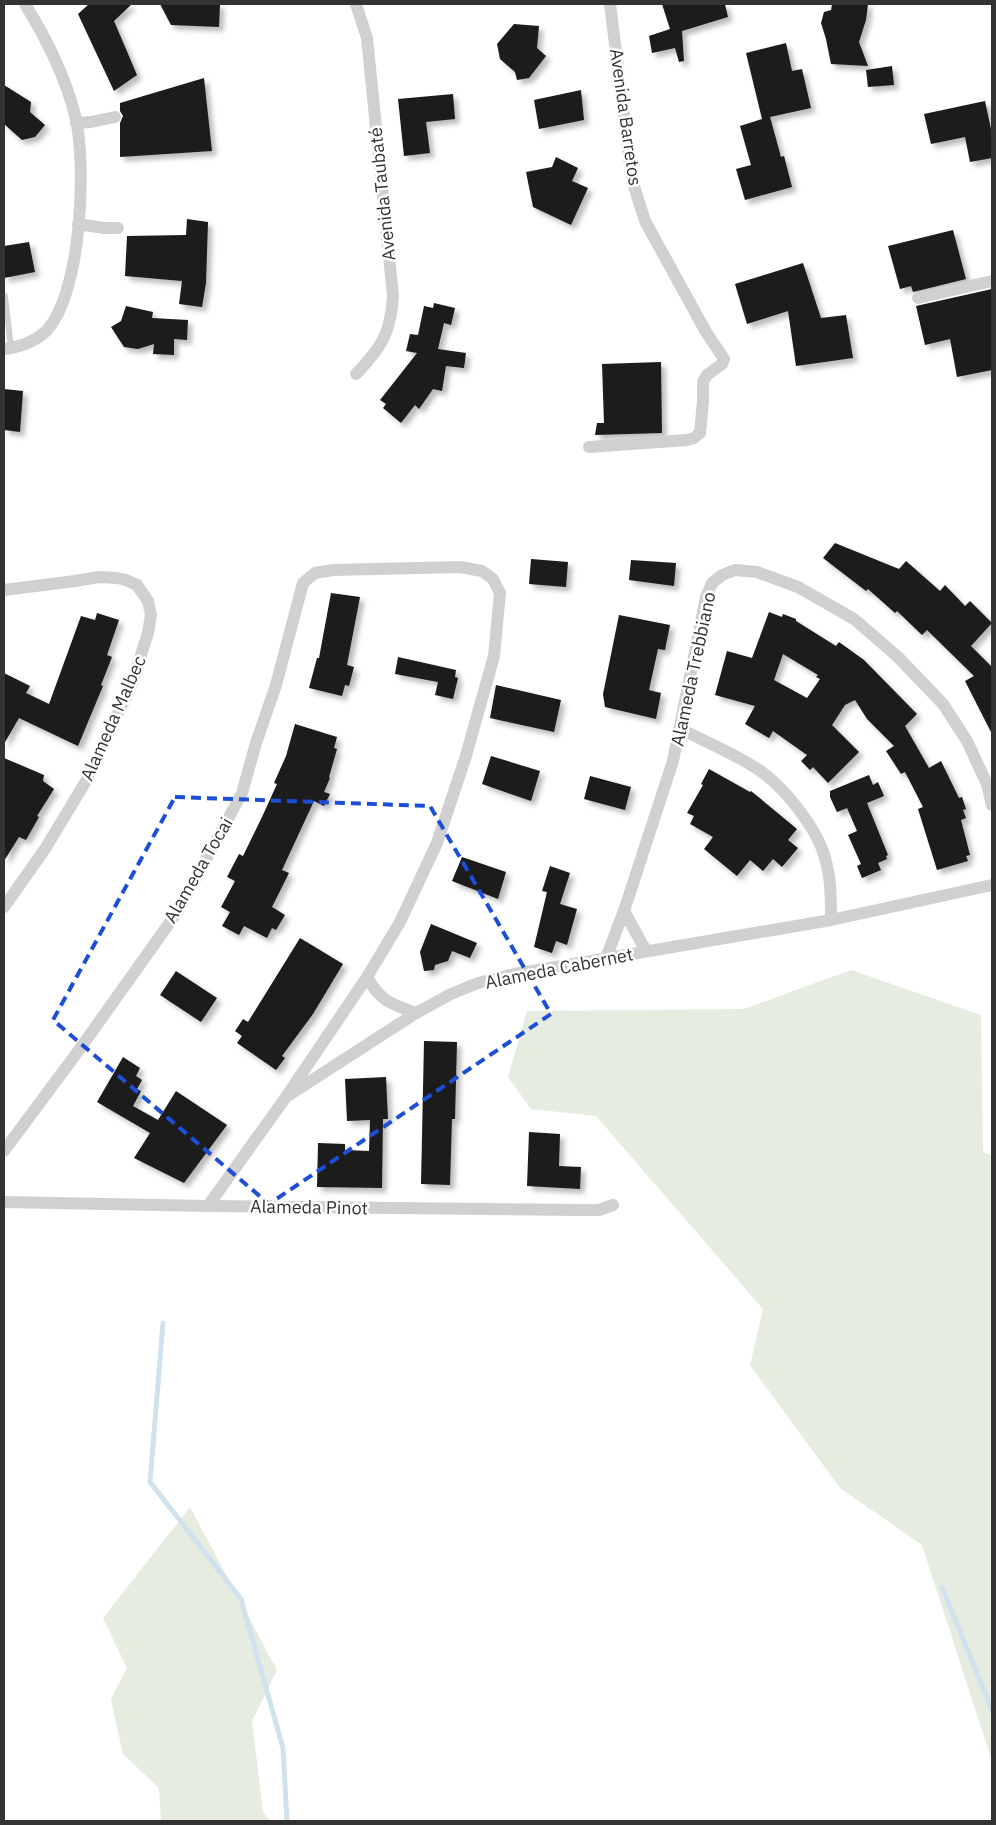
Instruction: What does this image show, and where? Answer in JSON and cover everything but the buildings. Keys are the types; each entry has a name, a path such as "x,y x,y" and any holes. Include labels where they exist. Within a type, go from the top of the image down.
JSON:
{"street":[{"path":"7,349 20,347 45,332 59,310 66,294 77,248 80,154 76,123 57,64 25,4"},
{"name":"Avenida Taubaté","path":"356,4 367,38 393,296 392,317 384,337 374,356 356,374"},
{"name":"Avenida Barretos","path":"589,447 694,438 700,433 703,382 707,375 722,364 724,359 706,332 642,213 632,180 610,4"},
{"path":"76,123 115,117"},
{"path":"78,224 118,228"},
{"path":"918,298 992,281"},
{"name":"Alameda Tocai","path":"4,1151 178,911 242,793 276,685 303,582 315,572 333,570 460,567 482,571 493,579 500,593 494,656 465,759 440,834 400,922 367,977 286,1097"},
{"name":"Alameda Trebbiano","path":"606,958 624,911 673,761 681,729 706,597 712,583 722,575 735,570 757,572 798,587 854,620 898,657 943,704 967,741 987,784 992,805"},
{"name":"Alameda Malbec","path":"4,590 99,577 117,578 137,585 148,601 151,615 148,634 131,686 86,781 45,849 4,907"},
{"path":"681,729 757,768 786,794 811,826 825,857 830,887 831,920"},
{"name":"Alameda Cabernet","path":"208,1206 286,1097 416,1013 451,994 478,983 515,974 831,920 992,885"},
{"path":"624,911 646,951"},
{"path":"367,977 374,989 385,1000 416,1013"},
{"name":"Alameda Pinot","path":"4,1202 579,1210 599,1210 613,1205"}],"lane":[{"path":"5,296 7,349"}],"highlighted area":[{"path":"175,797 430,806 551,1014 269,1204 53,1020"}],"shaded area":[{"path":"851,970 981,1015 983,1152 992,1156 992,1761 922,1545 840,1488 750,1365 763,1309 596,1116 531,1109 508,1077 527,1011 744,1009"},
{"path":"190,1507 277,1670 252,1721 263,1812 270,1821 161,1821 159,1788 123,1754 111,1699 127,1668 103,1618"}],"waterway":[{"path":"163,1323 150,1482 241,1599 283,1748 287,1821"},
{"path":"942,1587 992,1710"}]}
